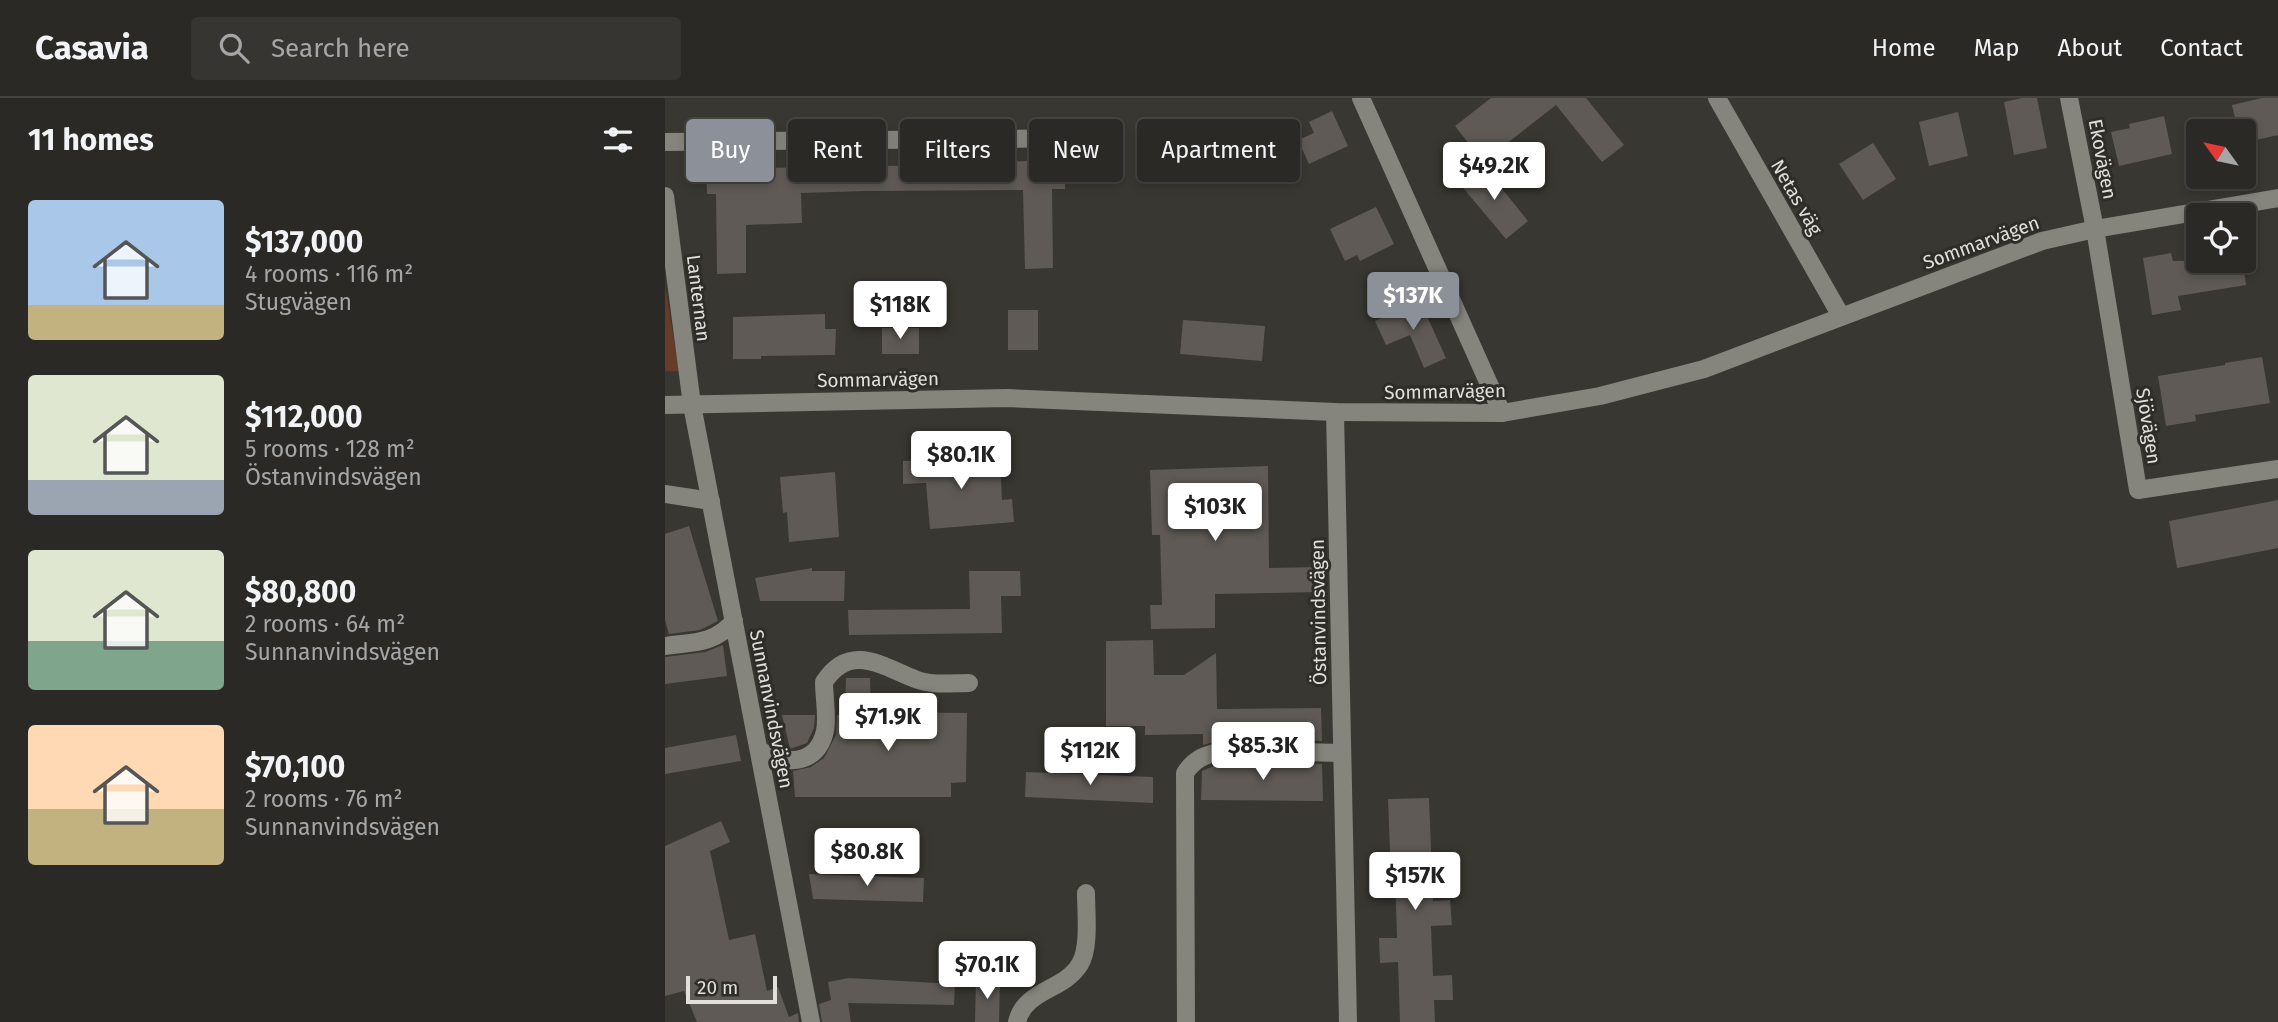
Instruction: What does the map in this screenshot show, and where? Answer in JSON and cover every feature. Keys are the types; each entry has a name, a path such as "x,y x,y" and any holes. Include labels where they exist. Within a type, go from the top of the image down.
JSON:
{"street":[{"path":"1361,98 1502,413"},
{"name":"Netas väg","path":"1717,98 1841,316"},
{"name":"Ekovägen","path":"2069,98 2095,229"},
{"path":"665,142 1029,139"},
{"name":"Lanternan","path":"665,196 692,405"},
{"name":"Sommarvägen","path":"665,405 1007,398 1335,412 1502,413 1600,396 1704,369 2042,241 2095,229 2278,198"},
{"name":"Sjövägen","path":"2095,229 2138,490 2278,469"},
{"name":"Sunnanvindsvägen","path":"692,405 811,1022"},
{"name":"Östanvindsvägen","path":"1335,412 1348,1022"},
{"path":"665,494 711,501"},
{"path":"665,646 712,639 725,632 734,621"},
{"path":"759,750 782,760 797,761 807,757 825,732 824,682 838,665 849,661 882,663 932,684 969,683"},
{"path":"1186,1022 1185,773 1193,762 1225,750 1342,753"},
{"path":"1017,1022 1026,1002 1070,976 1080,964 1086,951 1086,893"}],"shaded area":[{"path":"665,285 679,371 665,371"}],"building":[{"path":"1491,98 1586,98 1624,145 1602,162 1556,105 1483,162 1455,126"},
{"path":"2037,98 2047,148 2014,155 2004,102"},
{"path":"2262,98 2278,98 2278,135 2256,140 2256,119 2235,119 2232,105"},
{"path":"1332,111 1348,146 1309,164 1300,139 1314,133 1309,122"},
{"path":"1958,112 1968,156 1929,166 1919,122"},
{"path":"2164,116 2172,154 2119,166 2111,132 2130,128 2129,124"},
{"path":"1873,143 1896,179 1863,200 1839,164"},
{"path":"1029,161 1029,182 1065,182 1065,189 1052,189 1053,268 1025,269 1023,190 865,191 801,193 802,223 746,225 746,273 717,274 716,194 707,194 707,182 774,182 774,168 788,168 788,182 886,182 886,166 900,166 900,182 1015,182 1015,162"},
{"path":"1482,164 1528,221 1506,239 1459,183"},
{"path":"1376,207 1394,244 1360,261 1357,255 1345,261 1330,229"},
{"path":"2171,253 2173,261 2186,261 2186,273 2244,273 2246,285 2178,296 2181,310 2152,315 2143,258"},
{"path":"1420,301 1446,358 1424,368 1410,335 1386,345 1375,321"},
{"path":"1008,310 1038,310 1038,350 1008,350"},
{"path":"825,314 825,329 836,329 835,355 733,359 733,317"},
{"path":"1183,320 1265,326 1262,361 1180,354"},
{"path":"882,328 919,328 919,354 882,354"},
{"path":"2262,357 2270,403 2195,415 2196,421 2166,426 2158,376"},
{"path":"1000,458 1002,500 1012,499 1014,522 930,529 926,483 903,484 903,461"},
{"path":"1268,466 1269,568 1319,567 1319,592 1215,594 1215,628 1151,629 1150,605 1162,605 1160,535 1152,535 1150,470"},
{"path":"835,472 839,537 789,542 787,512 783,513 780,477"},
{"path":"2278,500 2278,548 2177,568 2169,521"},
{"path":"689,526 718,621 700,630 669,634 665,620 665,534"},
{"path":"812,568 812,571 845,571 844,601 760,601 755,578"},
{"path":"969,571 1020,571 1021,596 1001,596 1002,633 849,635 848,610 970,609"},
{"path":"1153,640 1154,675 1184,675 1216,653 1217,709 1321,708 1322,741 1225,739 1203,745 1203,734 1145,735 1145,726 1106,726 1106,641"},
{"path":"723,645 727,676 665,684 665,657 705,652"},
{"path":"846,678 870,678 871,712 967,713 966,782 951,783 951,797 795,797 793,771 811,767 824,758 836,735 837,715 845,715"},
{"path":"782,715 815,715 814,728 807,743 790,749"},
{"path":"736,735 741,761 665,774 665,748"},
{"path":"1226,761 1322,764 1323,801 1201,800 1202,771"},
{"path":"1026,772 1153,777 1153,803 1025,797"},
{"path":"1429,798 1433,901 1450,900 1452,925 1431,926 1433,976 1452,975 1453,1000 1434,1000 1435,1022 1400,1022 1398,962 1380,963 1379,938 1397,938 1388,799"},
{"path":"721,821 730,842 710,851 729,940 755,934 767,991 778,987 789,1017 798,1013 799,1022 697,1022 684,991 665,996 665,846"},
{"path":"809,874 924,878 923,902 813,899"},
{"path":"849,978 955,984 954,1005 848,1003 851,1022 822,1022 819,1004 831,1000 828,982"},
{"path":"976,980 1000,980 999,1022 975,1022"}]}
